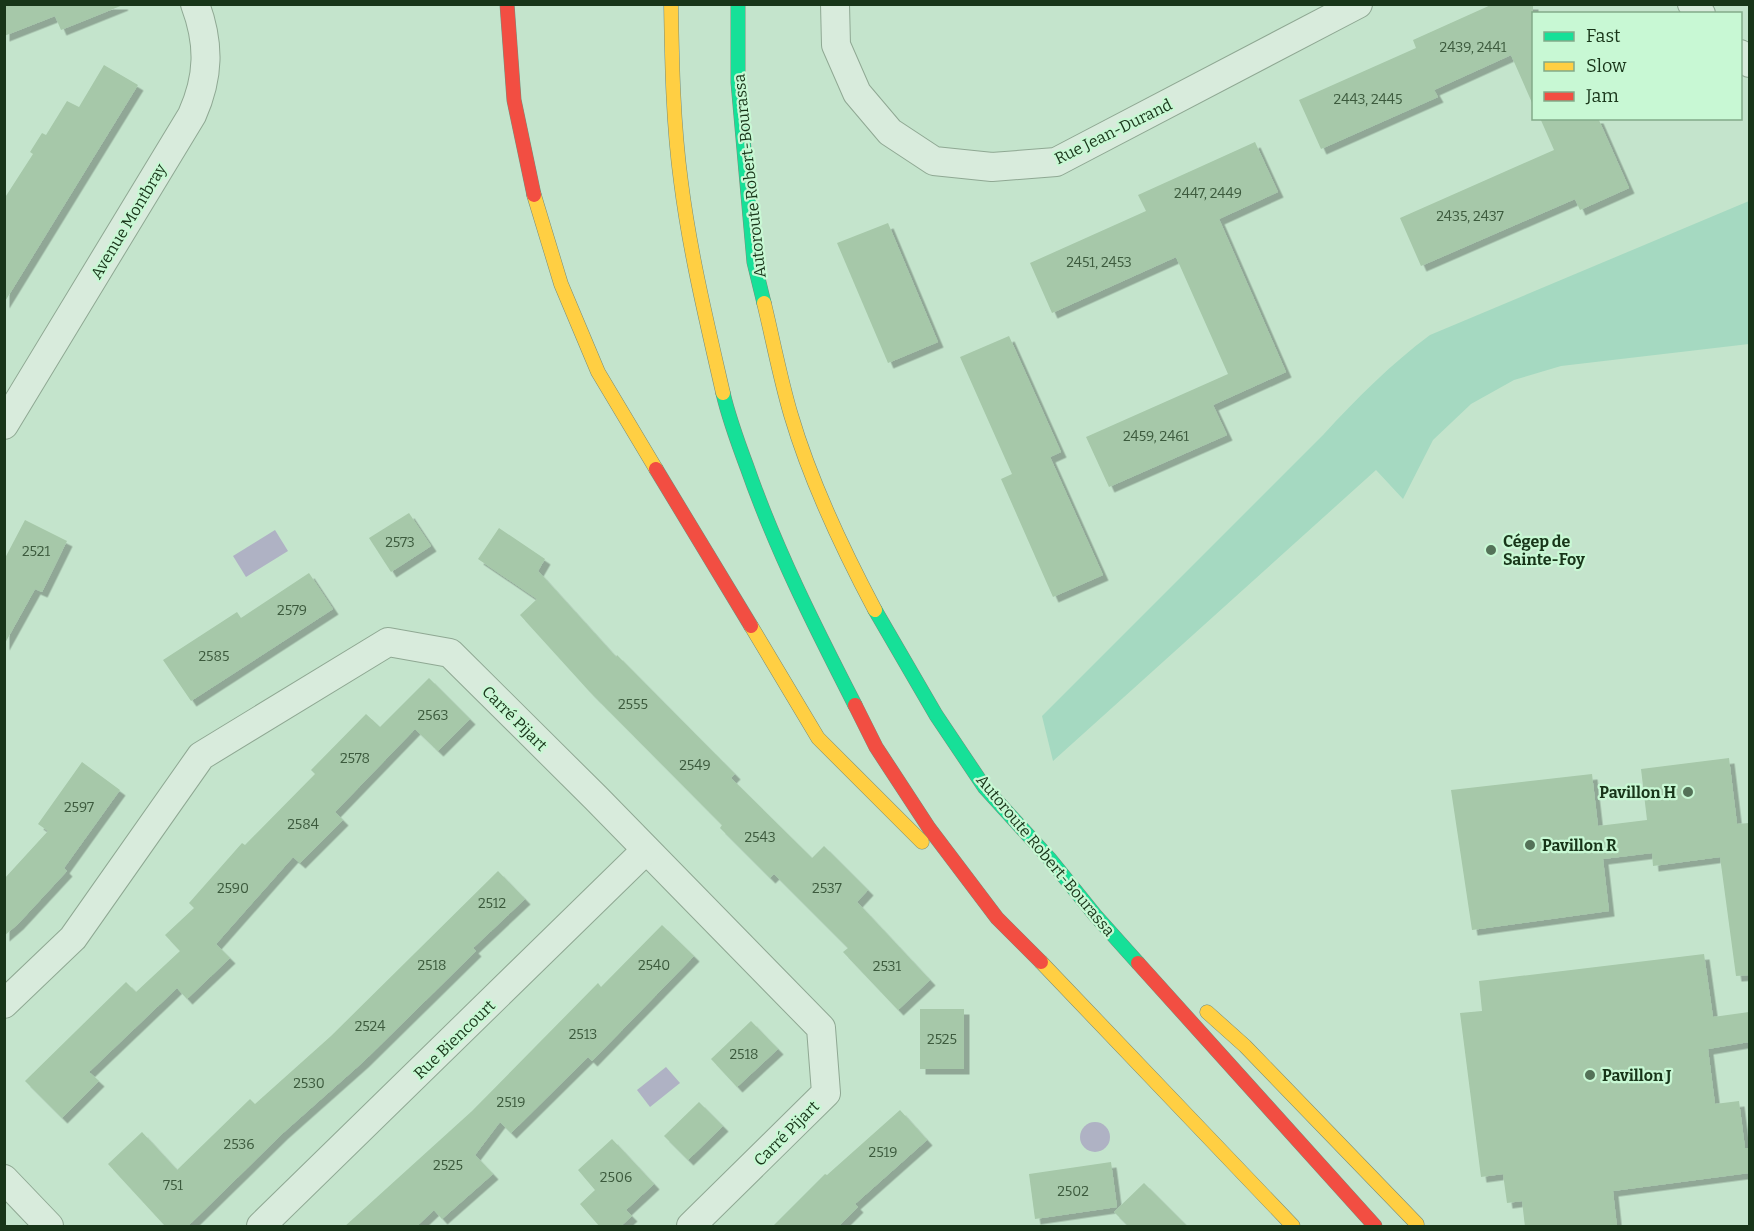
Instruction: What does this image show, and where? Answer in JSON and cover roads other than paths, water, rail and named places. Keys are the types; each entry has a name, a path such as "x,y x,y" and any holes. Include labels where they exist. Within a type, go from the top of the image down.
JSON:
{"highway":[{"path":"507,4 515,106 534,202"},
{"path":"671,4 672,90 678,160 697,279 727,411 759,501 799,595 876,747 929,828 997,918"},
{"name":"Autoroute Robert-Bourassa","path":"738,4 738,82 754,262 791,416 816,486 847,557 892,642 985,788 1049,858 1095,915 1375,1227"},
{"path":"506,130 534,202 560,283 598,372 818,738 1071,992 1293,1227"},
{"path":"1095,915 1168,976"},
{"path":"1194,999 1245,1046 1417,1224"}],"street":[{"name":"Avenue Montbray","path":"4,426 192,115 203,88 205,59 201,25 195,4"},
{"name":"Rue Jean-Durand","path":"835,4 836,45 856,93 890,132 933,161 992,167 1056,162 1358,4"},
{"name":"Carré Pijart","path":"4,1004 74,938 201,756 388,642 450,653 821,1028 826,1094 691,1227"},
{"name":"Rue Biencourt","path":"261,1227 646,850"},
{"path":"4,1179 49,1227"}],"water":[{"path":"275,530 288,551 246,577 233,556"},
{"path":"666,1067 680,1083 650,1107 637,1090"},
{"path":"1095,1122 1106,1126 1110,1137 1106,1148 1095,1152 1084,1148 1080,1137 1084,1126"}],"place":[{"name":"Cégep de Sainte-Foy","path":"1491,550"},
{"name":"Pavillon H","path":"1688,792"},
{"name":"Pavillon R","path":"1530,845"},
{"name":"Pavillon J","path":"1590,1075"}]}
